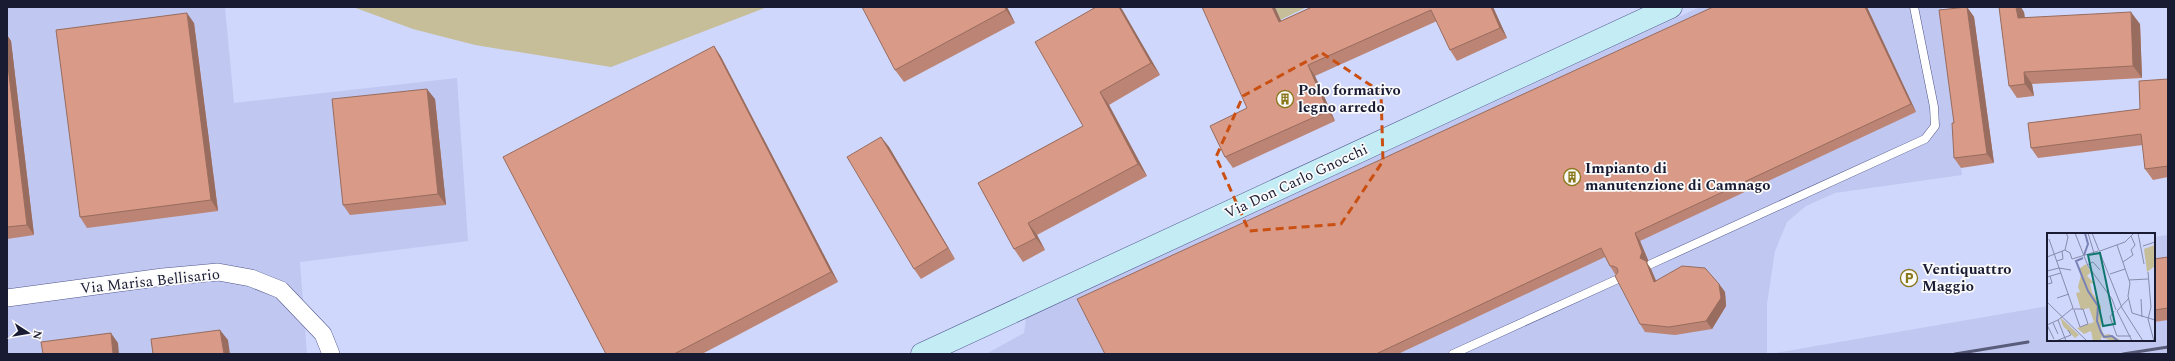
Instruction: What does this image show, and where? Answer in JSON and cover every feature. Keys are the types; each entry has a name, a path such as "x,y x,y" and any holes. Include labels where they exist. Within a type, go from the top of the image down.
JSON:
{"street":[{"name":"Via Don Carlo Gnocchi","path":"922,354 1671,7"},
{"name":"Via Marisa Bellisario","path":"7,298 163,277 218,272 251,278 281,290 323,334 331,354"}],"lane":[{"path":"1651,264 1925,139 1936,126 1934,107 1914,7"},
{"path":"1453,354 1618,279"}],"highlighted area":[{"path":"1322,53 1381,92 1383,161 1341,224 1249,231 1216,157 1243,96"}],"shaded area":[{"path":"7,7 225,7 234,103 457,78 468,241 300,262 307,354 7,354"},
{"path":"353,7 767,7 611,67 475,45 413,29"},
{"path":"1275,7 1307,7 1280,20"},
{"name":"Impianto di manutenzione di Camnago","path":"1700,7 1942,7 1962,175 1835,193 1806,206 1787,222 1775,251 1767,304 1767,354 986,354 1024,333 1026,318"},
{"path":"2168,235 2168,354 1770,354 2047,306 2047,341 2155,341 2155,237"}],"building":[{"path":"862,7 1005,7 1006,10 895,70"},
{"path":"1096,7 1119,7 1151,63 1100,92 1138,164 1028,223 1036,238 1014,249 978,183 1083,126 1035,42"},
{"name":"Polo formativo legno arredo","path":"1202,7 1272,7 1279,22 1312,7 1491,7 1500,28 1450,50 1431,10 1308,65 1328,111 1225,157 1210,126 1247,108"},
{"name":"Impianto di manutenzione di Camnago","path":"1713,7 1865,7 1911,104 1635,233 1642,252 1640,258 1646,261 1654,282 1682,266 1705,268 1719,284 1721,298 1706,321 1669,327 1640,324 1615,276 1618,272 1617,268 1610,266 1601,248 1376,354 1105,354 1077,299"},
{"path":"1967,7 1987,154 1954,158 1952,123 1954,123 1939,10"},
{"path":"1999,7 2016,7 2018,18 2131,12 2133,66 2024,72 2025,84 2009,86"},
{"path":"187,13 211,200 80,217 56,30"},
{"path":"714,46 831,272 674,354 606,354 503,157"},
{"path":"7,58 27,225 7,227"},
{"path":"2168,79 2168,166 2145,169 2141,134 2031,148 2028,123 2140,109 2139,81"},
{"path":"427,89 438,194 343,205 332,99"},
{"path":"881,137 948,248 914,269 847,157"},
{"path":"2168,257 2168,308 2155,310 2155,259"},
{"path":"220,330 224,354 153,354 151,339"},
{"path":"111,333 113,354 43,354 41,342"}],"railway":[{"path":"1955,354 2028,342"},
{"path":"2123,354 2168,347"}],"place":[{"name":"Polo formativo legno arredo","path":"1285,99"},
{"name":"Impianto di manutenzione di Camnago","path":"1572,177"},
{"name":"Ventiquattro Maggio","path":"1909,278"}]}
